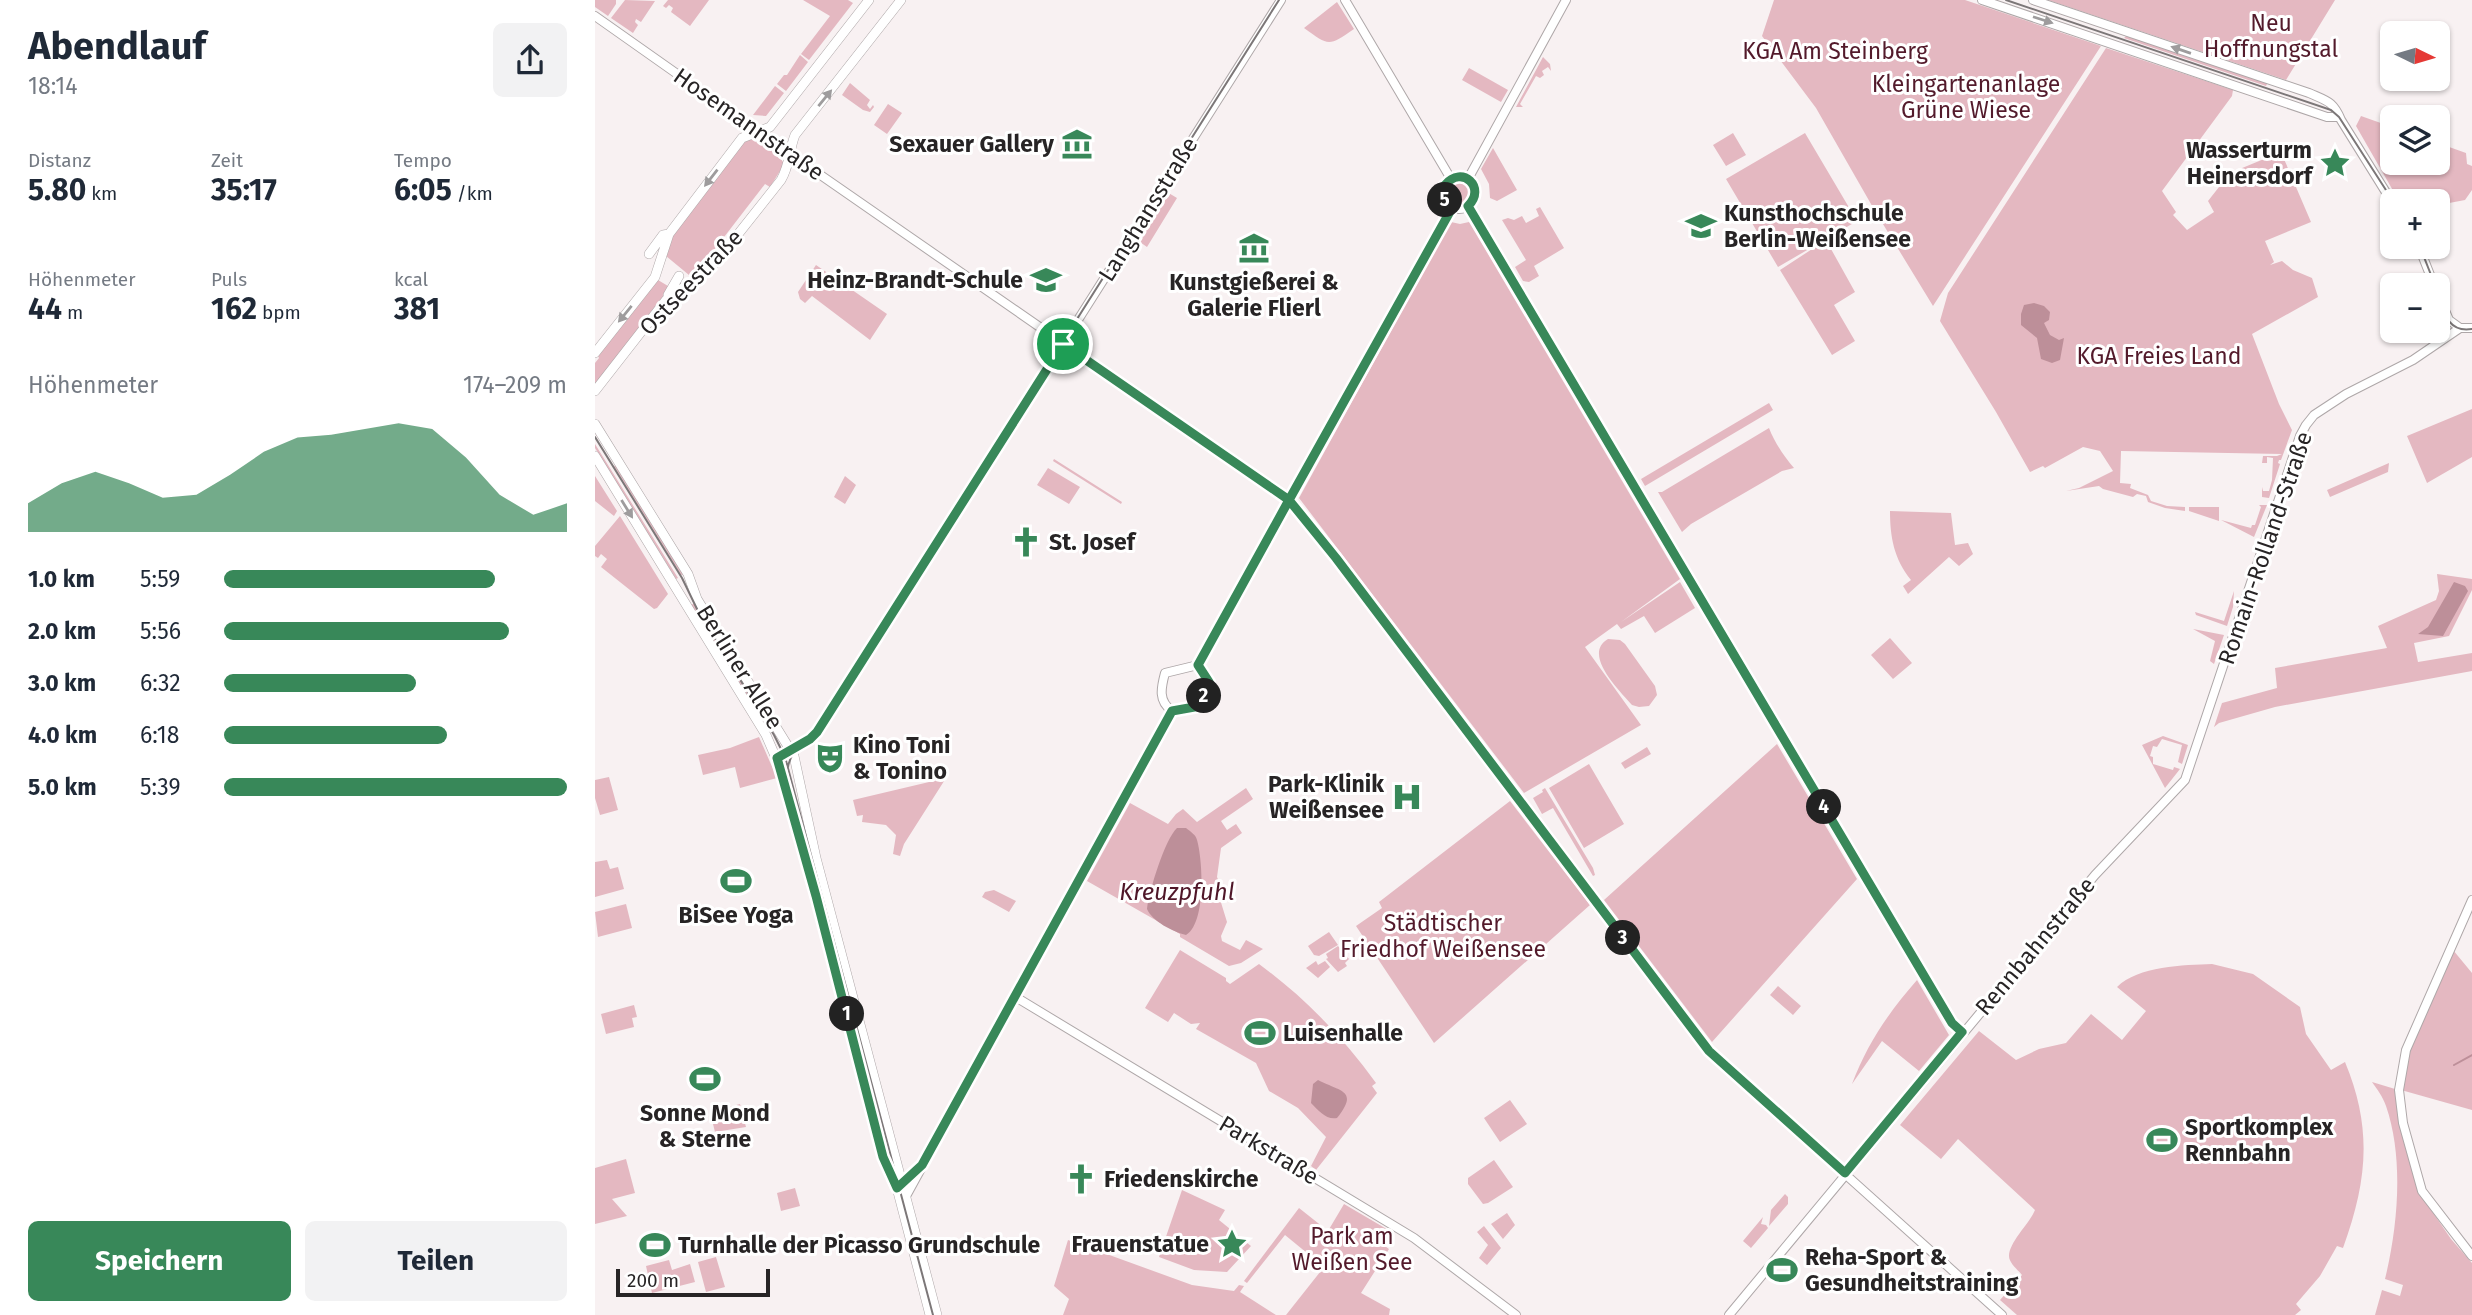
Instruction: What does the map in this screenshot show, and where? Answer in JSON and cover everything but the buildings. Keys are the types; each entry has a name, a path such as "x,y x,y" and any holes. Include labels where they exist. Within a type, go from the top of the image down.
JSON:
{"main road":[{"name":"Ostseestraße","path":"595,353 655,277 669,234 742,138 770,127 869,0"},
{"name":"Ostseestraße","path":"595,391 666,300 712,267 781,180 788,166 795,135 901,0"},
{"path":"649,254 663,235 669,234"},
{"path":"666,300 680,276"},
{"name":"Berliner Allee","path":"595,425 688,574 697,599 791,750 930,1315"},
{"name":"Berliner Allee","path":"595,456 766,735 777,758 811,875 883,1157 906,1196 937,1315"}],"street":[{"name":"Langhansstraße","path":"777,758 817,732 1281,0"},
{"path":"1345,0 1451,179"},
{"path":"1468,179 1566,0"},
{"path":"1982,0 2327,117 2339,117"},
{"path":"2033,0 2309,93 2333,104 2384,189"},
{"name":"Hosemannstraße","path":"595,16 1289,500 1709,1051 2002,1315"},
{"path":"2118,45 2123,30"},
{"path":"1457,177 1468,179 1475,192 1472,202 1459,209 1452,208 1445,202 1445,185 1457,177"},
{"path":"1468,206 1952,1023 1962,1032"},
{"path":"1172,711 1162,702 1161,697 1165,673 1198,665 1452,208"},
{"path":"2450,321 2460,328 2472,328"},
{"name":"Romain-Rolland-Straße","path":"2187,776 2303,429 2315,415 2338,399 2413,360 2460,328"},
{"path":"1172,711 1200,706 1209,682 1198,665"},
{"path":"906,1196 1172,711"},
{"name":"Rennbahnstraße","path":"1729,1315 2095,875 2187,776"},
{"path":"2472,900 2406,1050 2399,1090 2403,1122 2422,1191 2472,1256"},
{"name":"Parkstraße","path":"1014,996 1410,1236 1516,1315"},
{"path":"899,1185 922,1165"}],"green space":[{"path":"595,0 616,0 616,4 608,16 595,7"},
{"path":"625,0 655,1 641,22 636,19 638,25 633,33 611,18"},
{"path":"668,0 709,0 690,26 671,12 673,8 669,5 666,8 663,6"},
{"path":"803,0 848,0 853,3 809,60 801,54 830,16"},
{"name":"Kleingartenanlage Grüne Wiese","path":"1774,0 1965,0 2101,46 1933,306 1816,108 1762,36"},
{"name":"Neu Hoffnungstal","path":"2048,0 2335,0 2286,80"},
{"path":"1337,2 1354,29 1329,42 1304,28"},
{"path":"2127,35 2268,82 2266,86 2124,38"},
{"name":"KGA Freies Land","path":"2106,48 2233,90 2232,96 2162,191 2176,212 2173,215 2187,230 2214,212 2208,201 2230,173 2281,152 2311,222 2265,241 2274,262 2270,265 2282,261 2293,270 2312,278 2318,297 2252,334 2292,430 2281,460 2279,460 2269,498 2262,497 2262,487 2263,491 2269,491 2273,458 2267,457 2267,463 2262,463 2263,456 2282,454 2121,451 2120,483 2131,484 2130,488 2148,495 2151,501 2167,506 2185,507 2185,511 2148,502 2146,496 2137,494 2133,497 2099,486 2066,491 2079,488 2113,471 2100,451 2083,447 2045,468 2043,466 2030,472 1940,321 1948,293"},
{"path":"800,55 808,62 786,91 777,84 787,75"},
{"path":"1543,57 1550,64 1551,71 1548,67 1542,71 1544,75 1540,78 1536,76 1520,104 1523,107 1516,107"},
{"path":"1469,68 1508,90 1501,102 1462,80"},
{"path":"850,83 870,100 867,105 870,109 873,105 874,107 870,112 842,95"},
{"path":"775,86 784,93 766,116 753,115"},
{"path":"888,104 902,113 887,134 874,125"},
{"path":"2361,116 2380,123 2380,168 2356,126"},
{"path":"1733,133 1746,155 1726,166 1713,145"},
{"path":"1805,133 1857,221 1778,267 1726,179"},
{"path":"754,138 785,163 770,187 765,184 711,254 715,258 713,261 709,259 703,266 705,268 689,275 666,256 670,238 746,139"},
{"path":"2450,147 2466,153 2467,164 2472,166 2472,190 2465,200 2450,203 2450,189 2392,189 2384,175 2450,175"},
{"path":"1493,148 1517,190 1497,201 1490,198 1489,184 1481,169"},
{"path":"1459,180 1468,184 1472,193 1468,202 1459,206 1450,202 1446,193 1450,184"},
{"path":"1167,192 1177,198 1147,247 1137,240"},
{"path":"1540,207 1564,248 1534,266 1539,276 1529,282 1523,281 1515,267 1526,260 1502,220 1514,220 1522,216 1526,223 1539,216 1536,209"},
{"path":"1451,222 1469,222 1680,579 1621,622 1680,582 1695,608 1655,633 1644,616 1621,629 1617,624 1585,647 1641,725 1524,793 1299,498"},
{"path":"1826,240 1855,292 1834,305 1855,341 1832,355 1780,270"},
{"path":"816,265 887,314 870,340 812,296 805,303 800,299 798,292"},
{"path":"658,280 668,286 669,290 595,384 595,363 598,356"},
{"path":"1769,403 1773,410 1645,486 1641,479"},
{"path":"2472,409 2472,457 2427,483 2407,436"},
{"path":"1769,428 1794,468 1782,471 1691,524 1682,532 1658,492"},
{"path":"595,444 678,578 676,579"},
{"path":"1054,459 1122,502 1121,504 1053,461"},
{"path":"2389,463 2388,472 2330,497 2327,490"},
{"path":"616,465 684,574 681,575 614,466"},
{"path":"1048,468 1080,487 1069,504 1037,485"},
{"path":"595,476 617,511 614,516 595,501"},
{"path":"845,476 856,485 845,504 834,497"},
{"path":"2259,505 2267,505 2254,537 2221,520 2251,528 2255,525 2261,507"},
{"path":"2189,507 2219,507 2219,521 2189,511"},
{"path":"1890,511 1951,513 1955,545 1968,543 1973,554 1959,566 1949,557 1908,594 1903,586 1911,580 1894,547"},
{"path":"620,516 668,594 657,608 654,609 601,567 607,559 601,554 598,558 595,556 595,546"},
{"path":"2437,574 2472,579 2472,590 2449,636 2414,643 2418,662 2472,653 2472,671 2275,707 2219,723 2214,727 2222,703 2277,688 2275,668 2387,648 2378,626 2436,600 2439,591"},
{"path":"2234,591 2233,607 2227,626 2196,615 2195,612 2224,621"},
{"path":"695,603 727,654 724,658 691,605"},
{"path":"2193,629 2224,635 2214,664 2210,661 2215,641"},
{"path":"1890,638 1912,663 1893,679 1871,655"},
{"path":"1608,639 1620,640 1625,644 1655,686 1657,695 1649,706 1632,705 1605,672 1599,654 1601,646"},
{"path":"740,672 774,732 772,729 768,731 733,676"},
{"path":"2163,736 2188,745 2182,764 2178,762 2182,745 2162,739 2157,747 2153,746 2150,756 2153,757 2153,764 2173,770 2174,767 2180,769 2165,788 2142,745"},
{"path":"759,737 777,778 740,788 735,767 703,775 698,755 730,748"},
{"path":"1777,744 1857,879 1712,1042 1604,900"},
{"path":"1647,747 1651,754 1625,769 1621,763"},
{"path":"1589,764 1624,824 1584,848 1549,788"},
{"path":"609,777 618,810 600,815 595,798 595,780"},
{"path":"946,778 904,844 900,856 893,854 896,835 886,825 862,822 863,815 857,816 853,800"},
{"path":"1246,788 1253,799 1221,821 1227,830 1236,824 1242,833 1221,848 1217,877 1224,894 1219,896 1227,922 1221,936 1222,941 1240,950 1246,940 1263,949 1241,963 1229,966 1180,937 1180,934 1087,881 1130,803 1168,824 1183,809 1197,822"},
{"path":"1545,788 1595,875 1593,876 1553,808 1542,814 1533,798"},
{"name":"Städtischer Friedhof Weißensee","path":"1510,801 1590,905 1434,1043 1356,926 1382,908 1379,902"},
{"path":"607,860 610,869 618,867 624,889 595,897 595,862"},
{"path":"994,890 1016,901 1009,912 982,897 985,892"},
{"path":"626,904 632,928 598,937 595,912"},
{"path":"1329,932 1338,945 1319,956 1314,955 1308,946"},
{"path":"1338,946 1349,959 1345,963 1347,966 1338,972 1326,959 1326,954"},
{"path":"1180,950 1226,978 1230,984 1259,964 1292,990 1322,1019 1376,1083 1372,1086 1377,1093 1316,1170 1311,1166 1326,1137 1298,1108 1269,1091 1256,1063 1196,1029 1200,1023 1191,1024 1174,1013 1168,1022 1145,1008"},
{"path":"2453,950 2472,973 2472,1110 2401,1090 2404,1065"},
{"path":"833,953 841,954 868,1057 859,1059"},
{"path":"1316,961 1318,965 1325,961 1330,967 1318,978 1306,968"},
{"name":"Sportkomplex Rennbahn","path":"2212,964 2253,974 2300,1007 2306,1034 2331,1070 2345,1062 2360,1110 2364,1155 2357,1201 2343,1248 2337,1246 2320,1276 2296,1304 2301,1310 2295,1315 2017,1315 2000,1300 2022,1275 2010,1261 2010,1251 2035,1210 1958,1139 1941,1159 1900,1125 1979,1031 2016,1060 2039,1049 2066,1043 2091,1014 2122,1040 2146,1011 2117,987 2126,980 2149,971"},
{"path":"1917,980 1949,1035 1919,1071 1882,1041 1852,1084 1880,1029"},
{"path":"1778,986 1801,1006 1793,1015 1770,995"},
{"path":"634,1005 637,1017 632,1018 634,1027 606,1034 601,1014"},
{"path":"2372,1082 2395,1089 2399,1115 2423,1198 2451,1239 2472,1263 2472,1315 2375,1315 2382,1290 2400,1296 2403,1285 2385,1279 2396,1215 2397,1170 2392,1126 2382,1096"},
{"path":"1510,1100 1527,1124 1500,1142 1484,1118"},
{"path":"740,1104 746,1127 715,1132 710,1112"},
{"path":"626,1159 635,1193 612,1199 627,1216 595,1224 595,1168"},
{"path":"1494,1160 1513,1187 1483,1204 1468,1184 1468,1178"},
{"path":"795,1188 800,1206 781,1211 777,1193"},
{"path":"1182,1190 1225,1210 1219,1220 1251,1246 1227,1272 1194,1270 1159,1257"},
{"path":"1785,1194 1788,1204 1769,1226 1771,1210"},
{"name":"Park am Weißen See","path":"1344,1204 1390,1231 1382,1244 1389,1249 1361,1293 1390,1309 1389,1315 1286,1315 1324,1267 1285,1235 1247,1283 1244,1281 1299,1208 1328,1231"},
{"path":"1507,1213 1515,1225 1503,1239 1491,1224"},
{"path":"1763,1217 1761,1224 1768,1228 1751,1248 1743,1241"},
{"path":"1484,1226 1501,1248 1487,1265 1479,1258 1488,1245 1477,1232"},
{"name":"Park am Weißen See","path":"1068,1240 1192,1285 1234,1291 1239,1285 1244,1286 1240,1292 1276,1315 1063,1315 1069,1299 1054,1286"},
{"path":"716,1257 725,1287 706,1292 698,1262"},
{"path":"669,1260 672,1270 690,1264 695,1282 652,1293 646,1266"}],"water":[{"path":"2034,303 2044,306 2050,312 2049,320 2044,323 2050,335 2059,340 2064,338 2060,360 2052,363 2041,359 2037,338 2021,325 2024,305"},
{"path":"2454,582 2465,586 2468,591 2443,636 2418,634 2428,627"},
{"name":"Kreuzpfuhl","path":"1177,828 1186,828 1196,837 1201,862 1200,905 1197,918 1186,935 1163,925 1153,918 1147,909 1158,866"},
{"path":"1318,1080 1340,1090 1347,1097 1347,1102 1337,1118 1326,1116 1311,1103 1313,1084"}],"waterway":[{"path":"2454,1065 2472,1055"}],"tram line":[{"path":"788,767 793,754 820,725 1279,0"},
{"path":"2006,0 2331,110 2339,117 2385,189"},
{"path":"2425,259 2430,273"},
{"path":"2450,322 2457,328 2472,329"},
{"path":"595,437 682,578 698,611 785,757 933,1315"}],"place":[{"name":"Sexauer Gallery","path":"1077,144"},
{"name":"Wasserturm Heinersdorf","path":"2335,163"},
{"name":"Kunsthochschule Berlin-Weißensee","path":"1701,226"},
{"name":"Kunstgießerei & Galerie Flierl","path":"1254,248"},
{"name":"Heinz-Brandt-Schule","path":"1046,280"},
{"name":"St. Josef","path":"1026,542"},
{"name":"Kino Toni & Tonino","path":"830,758"},
{"name":"Park-Klinik Weißensee","path":"1407,797"},
{"name":"BiSee Yoga","path":"736,881"},
{"name":"Luisenhalle","path":"1260,1033"},
{"name":"Sonne Mond & Sterne","path":"705,1079"},
{"name":"Sportkomplex Rennbahn","path":"2162,1140"},
{"name":"Friedenskirche","path":"1081,1179"},
{"name":"Frauenstatue","path":"1232,1244"},
{"name":"Turnhalle der Picasso Grundschule","path":"655,1245"},
{"name":"Reha-Sport & Gesundheitstraining","path":"1782,1270"}],"route":[{"path":"1063,344 817,732 777,758 826,932 883,1157 897,1188 922,1165 1172,711 1200,706 1209,679 1198,665 1289,500 1336,558 1709,1051 1845,1173 1962,1032 1952,1023 1468,206 1475,197 1472,182 1457,177 1445,185 1444,199 1452,208 1289,500 1063,344"}],"park label":[{"name":"KGA Am Steinberg","path":"1835,51"}]}
